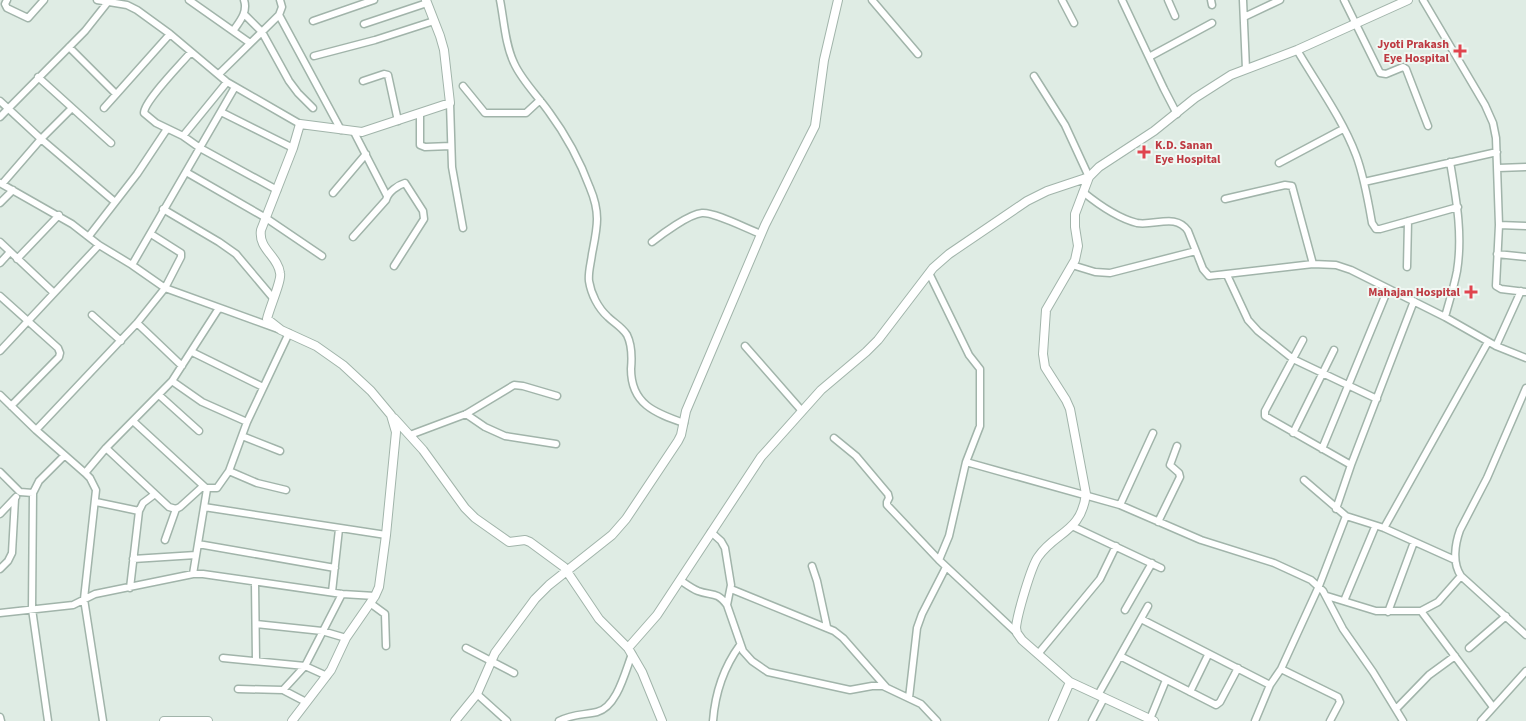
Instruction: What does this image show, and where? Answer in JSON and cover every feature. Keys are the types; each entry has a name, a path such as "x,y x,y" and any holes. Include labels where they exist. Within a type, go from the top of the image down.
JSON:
{"street":[{"path":"7,0 5,4 7,8 28,18 44,0"},
{"path":"97,0 129,2 227,82 300,124 362,132 450,103"},
{"path":"189,0 250,42"},
{"path":"233,31 244,14 244,0"},
{"path":"219,74 279,15 282,7 281,0"},
{"path":"313,20 374,0"},
{"path":"500,0 513,61 555,120 592,191 598,218 588,278 598,306 607,317 621,328 629,340 633,388 650,408 667,418 684,424"},
{"path":"455,721 476,694 500,645 535,599 549,585 612,535 626,520 678,441 688,406 760,234 815,126 824,60 838,0"},
{"path":"872,0 918,54"},
{"path":"1062,0 1074,23"},
{"path":"1122,0 1177,114"},
{"path":"1168,0 1175,16"},
{"path":"1243,0 1246,69"},
{"path":"1244,17 1280,0"},
{"path":"1344,0 1380,73 1386,74 1403,67 1406,69 1428,126"},
{"path":"1017,634 1017,622 1035,562 1043,551 1072,526 1082,512 1086,494 1074,422 1066,400 1046,367 1043,354 1046,310 1078,252 1075,214 1090,177 1099,167 1177,114 1215,84 1246,69 1297,50 1408,0"},
{"path":"1423,0 1485,105 1493,123 1498,168 1499,225 1496,286 1500,289 1524,291 1496,346"},
{"path":"0,117 92,24 108,2"},
{"path":"364,24 426,2 444,50 450,103 454,186 463,228"},
{"path":"244,14 262,32 289,81 313,108"},
{"path":"279,15 341,130"},
{"path":"314,56 375,40 434,21"},
{"path":"1149,57 1212,23"},
{"path":"104,108 170,34"},
{"path":"69,46 116,94"},
{"path":"1297,50 1355,153 1364,182 1372,223 1376,228 1458,207"},
{"path":"191,52 144,109 144,113 200,148 277,190"},
{"path":"363,81 384,74 388,75 398,121"},
{"path":"1034,76 1065,125 1090,177"},
{"path":"38,77 110,143"},
{"path":"183,136 227,82"},
{"path":"463,86 482,110 489,114 526,113 540,100"},
{"path":"132,265 235,87"},
{"path":"0,101 115,202"},
{"path":"72,108 1,183 58,215 89,236 99,246 132,265 165,288 285,332 316,346 343,365 371,391 410,435 469,513 510,542 525,540 530,542 566,571 598,618 630,651 642,672 661,721"},
{"path":"221,112 292,148"},
{"path":"420,112 420,145 425,147 451,146"},
{"path":"285,332 267,319 281,275 260,237 300,124"},
{"path":"89,236 137,174 168,129"},
{"path":"1279,163 1343,129"},
{"path":"354,132 387,196"},
{"path":"1364,182 1497,152"},
{"path":"333,193 366,154"},
{"path":"1445,317 1457,271 1460,239 1458,207 1450,162"},
{"path":"1498,168 1526,167"},
{"path":"186,172 266,218 322,256"},
{"path":"559,721 573,715 598,711 608,707 614,699 630,651 680,580 754,467 826,386 878,340 929,273 949,254 1027,201 1047,191 1090,177"},
{"path":"353,237 386,200 387,196 399,185 406,183 424,215 422,222 394,266"},
{"path":"1225,199 1285,185 1292,186 1313,264"},
{"path":"0,202 13,190"},
{"path":"1083,192 1108,210 1137,223 1179,222 1188,230 1206,273 1210,276 1313,264 1336,265 1351,270 1414,301 1496,346 1526,358"},
{"path":"163,209 236,254 273,298"},
{"path":"652,242 668,230 697,214 703,213 760,234"},
{"path":"17,259 58,215"},
{"path":"1407,267 1408,221"},
{"path":"1499,225 1526,226"},
{"path":"36,430 121,341 165,288 182,253 151,234"},
{"path":"0,242 54,293"},
{"path":"0,350 99,246"},
{"path":"1072,265 1095,272 1110,273 1196,251"},
{"path":"0,263 10,252"},
{"path":"1497,254 1526,256"},
{"path":"929,273 970,355 980,369 980,426 966,462 951,529 939,560"},
{"path":"1227,275 1244,314 1252,325 1293,359 1377,398"},
{"path":"1322,449 1388,289"},
{"path":"0,296 58,348 60,353 59,357 11,406"},
{"path":"1336,509 1351,464 1414,301"},
{"path":"85,472 172,381 220,308"},
{"path":"92,315 121,341"},
{"path":"137,322 182,366"},
{"path":"165,540 176,509 198,489 217,488 229,471 247,422 285,332"},
{"path":"1303,340 1264,414 1267,418 1293,433 1351,464"},
{"path":"1384,528 1488,342"},
{"path":"745,346 802,411"},
{"path":"1293,433 1334,350"},
{"path":"192,352 263,387"},
{"path":"172,381 202,402 247,422"},
{"path":"410,435 466,414 514,385 557,396"},
{"path":"1526,388 1486,478 1457,536 1455,560 1457,571 1461,576 1526,635"},
{"path":"0,395 64,456 85,472 96,490 84,599 103,721"},
{"path":"159,395 199,431"},
{"path":"466,414 485,427 505,436 556,444"},
{"path":"292,721 327,676 346,638 372,600 380,582 395,440 394,424 391,415"},
{"path":"133,421 207,489"},
{"path":"1120,505 1153,434"},
{"path":"242,436 280,451"},
{"path":"834,438 859,459 888,494 887,505 939,560 1022,640 1070,682 1152,720 1166,680"},
{"path":"1158,522 1180,477 1180,474 1170,465 1177,446"},
{"path":"106,448 169,507 176,509"},
{"path":"48,721 32,609 33,494 39,481 64,456"},
{"path":"966,462 1120,505 1201,540 1274,563 1311,580 1327,596 1343,629 1373,672 1403,721"},
{"path":"229,471 257,483 286,490"},
{"path":"0,472 20,492 33,494"},
{"path":"1304,480 1346,516 1375,527 1384,528 1455,560"},
{"path":"193,574 207,489"},
{"path":"0,514 20,492"},
{"path":"130,588 139,511 143,503 155,494"},
{"path":"0,569 12,553 15,499"},
{"path":"96,502 139,511"},
{"path":"204,507 386,535"},
{"path":"1255,721 1270,685 1281,669 1319,586 1346,516"},
{"path":"1072,526 1162,568"},
{"path":"1344,601 1375,527"},
{"path":"332,592 339,529"},
{"path":"711,532 726,548 731,589 727,605"},
{"path":"1388,612 1414,542"},
{"path":"198,544 335,568"},
{"path":"1038,654 1100,580 1116,546"},
{"path":"133,558 196,555"},
{"path":"1125,610 1152,563"},
{"path":"812,566 828,627"},
{"path":"909,698 916,628 946,567"},
{"path":"0,613 73,605 95,594 193,574 203,574 255,583 332,592 372,600 385,614 386,646"},
{"path":"1327,596 1366,609 1388,612 1421,611 1438,602 1461,576"},
{"path":"680,580 695,590 719,596 727,605 743,651 752,661 768,672 850,690 872,686 887,688"},
{"path":"255,583 256,660"},
{"path":"731,589 828,627 843,638 887,688 921,704 937,721"},
{"path":"283,690 305,666 342,594"},
{"path":"1092,721 1120,656 1148,606"},
{"path":"1421,611 1493,707"},
{"path":"1469,648 1506,616"},
{"path":"1141,618 1208,655 1270,685"},
{"path":"256,624 322,631 346,638"},
{"path":"714,721 716,703 724,672 740,645"},
{"path":"466,648 514,673"},
{"path":"1190,692 1208,655"},
{"path":"1120,656 1213,704 1219,704 1238,668"},
{"path":"1396,709 1429,675 1455,656"},
{"path":"223,658 305,666 327,676"},
{"path":"1281,669 1338,697 1340,702 1330,721"},
{"path":"1481,721 1526,672"},
{"path":"1054,721 1070,682"},
{"path":"238,689 283,690 306,702"},
{"path":"476,694 507,721"},
{"path":"0,717 1,721"},
{"path":"164,721 208,721"}],"place":[{"name":"Jyoti Prakash Eye Hospital","path":"1460,51"},
{"name":"K.D. Sanan Eye Hospital","path":"1144,152"},
{"name":"Mahajan Hospital","path":"1471,292"}]}
